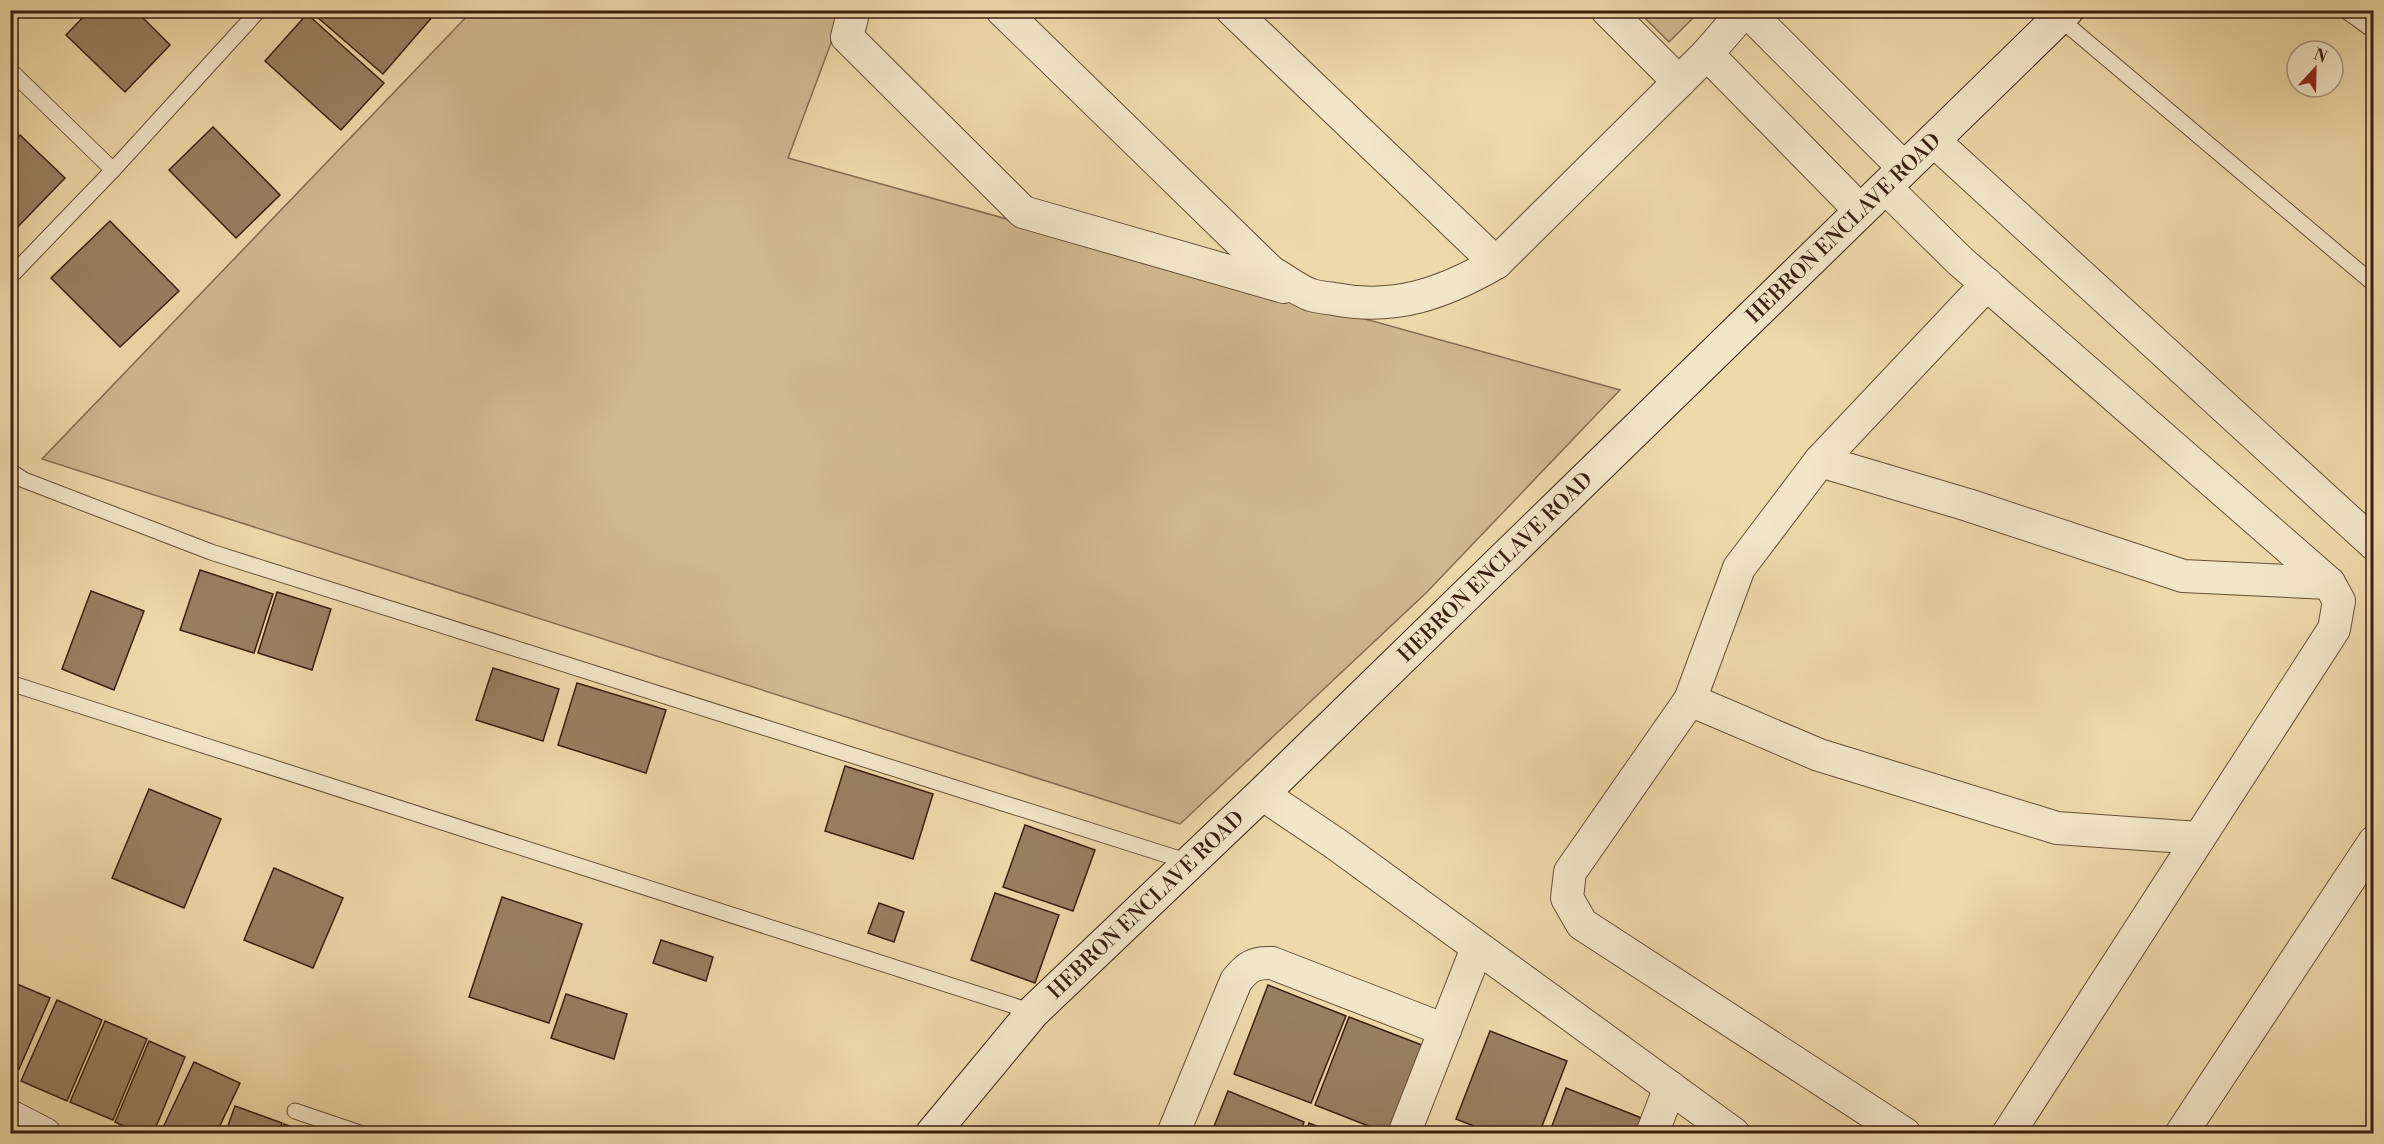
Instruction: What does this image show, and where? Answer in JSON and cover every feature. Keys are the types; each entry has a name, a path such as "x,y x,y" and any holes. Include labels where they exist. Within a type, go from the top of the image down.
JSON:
{"street":[{"path":"854,10 847,37 1023,212 1311,294 1356,303 1395,302 1429,295 1464,282 1496,263 1707,54 1745,10 1987,284 2329,584 2339,601 2334,629 2008,1134"},
{"path":"1002,10 1271,272 1311,294"},
{"path":"1232,10 1496,263"},
{"path":"1607,10 1679,82"},
{"name":"HEBRON ENCLAVE ROAD","path":"932,1134 1033,1012 1262,794 2063,14"},
{"path":"1707,54 1861,211"},
{"path":"1933,140 2373,544"},
{"path":"1905,1134 1582,924 1567,898 1570,872 1690,700 1740,568 1820,461 1987,284"},
{"path":"1820,461 1968,505 2183,576 2329,584"},
{"path":"1690,700 1819,755 2057,828 2199,838"},
{"path":"1262,794 1336,844 1734,1134"},
{"path":"2181,1134 2373,842"},
{"path":"1404,1134 1477,948"},
{"path":"1173,1134 1236,981 1246,968 1258,962 1272,963 1445,1030"},
{"path":"1652,1134 1670,1087"},
{"path":"10,1116 45,1134"}],"lane":[{"path":"10,277 113,170 259,10"},
{"path":"2345,10 2373,31"},
{"path":"2063,14 2373,284"},
{"path":"10,70 113,170"},
{"path":"10,471 24,480 211,552 1189,862"},
{"path":"10,683 1033,1012"},
{"path":"295,1111 363,1134"}],"shaded area":[{"path":"473,10 843,11 788,158 1620,390 1426,593 1180,824 42,459"},
{"path":"1638,11 1700,11 1669,42"}],"building":[{"path":"90,10 135,10 170,45 125,92 66,35"},
{"path":"323,10 427,10 433,16 383,74 317,17"},
{"path":"307,14 384,83 341,130 265,61"},
{"path":"213,127 280,195 236,238 169,170"},
{"path":"20,135 65,178 10,235 10,145"},
{"path":"110,221 179,291 120,347 51,278"},
{"path":"200,570 273,594 254,653 180,630"},
{"path":"91,591 144,611 114,690 62,669"},
{"path":"277,592 331,609 312,670 258,653"},
{"path":"493,668 559,689 543,741 476,720"},
{"path":"577,683 666,710 646,773 558,745"},
{"path":"845,766 933,794 913,859 825,831"},
{"path":"149,789 221,819 184,908 112,878"},
{"path":"1025,825 1095,850 1073,911 1003,887"},
{"path":"274,868 343,898 313,968 244,940"},
{"path":"995,893 1059,915 1035,983 971,960"},
{"path":"502,897 582,924 549,1023 469,997"},
{"path":"879,903 904,912 894,942 868,933"},
{"path":"661,940 713,957 706,981 653,963"},
{"path":"10,981 50,998 19,1069 10,1066"},
{"path":"1268,985 1346,1016 1311,1103 1234,1074"},
{"path":"566,994 627,1014 614,1059 551,1038"},
{"path":"57,1000 102,1020 67,1101 21,1081"},
{"path":"1349,1017 1427,1047 1389,1134 1315,1105"},
{"path":"105,1021 147,1039 113,1120 70,1102"},
{"path":"1490,1031 1567,1061 1539,1134 1494,1134 1456,1119"},
{"path":"149,1041 185,1057 153,1134 141,1134 115,1122"},
{"path":"194,1062 240,1083 216,1134 160,1134"},
{"path":"1566,1088 1644,1119 1638,1134 1549,1134"},
{"path":"1228,1091 1304,1122 1300,1134 1211,1134"},
{"path":"235,1106 282,1123 278,1134 225,1134"},
{"path":"1309,1123 1336,1134 1305,1134"},
{"path":"284,1124 312,1134 280,1134"}]}
